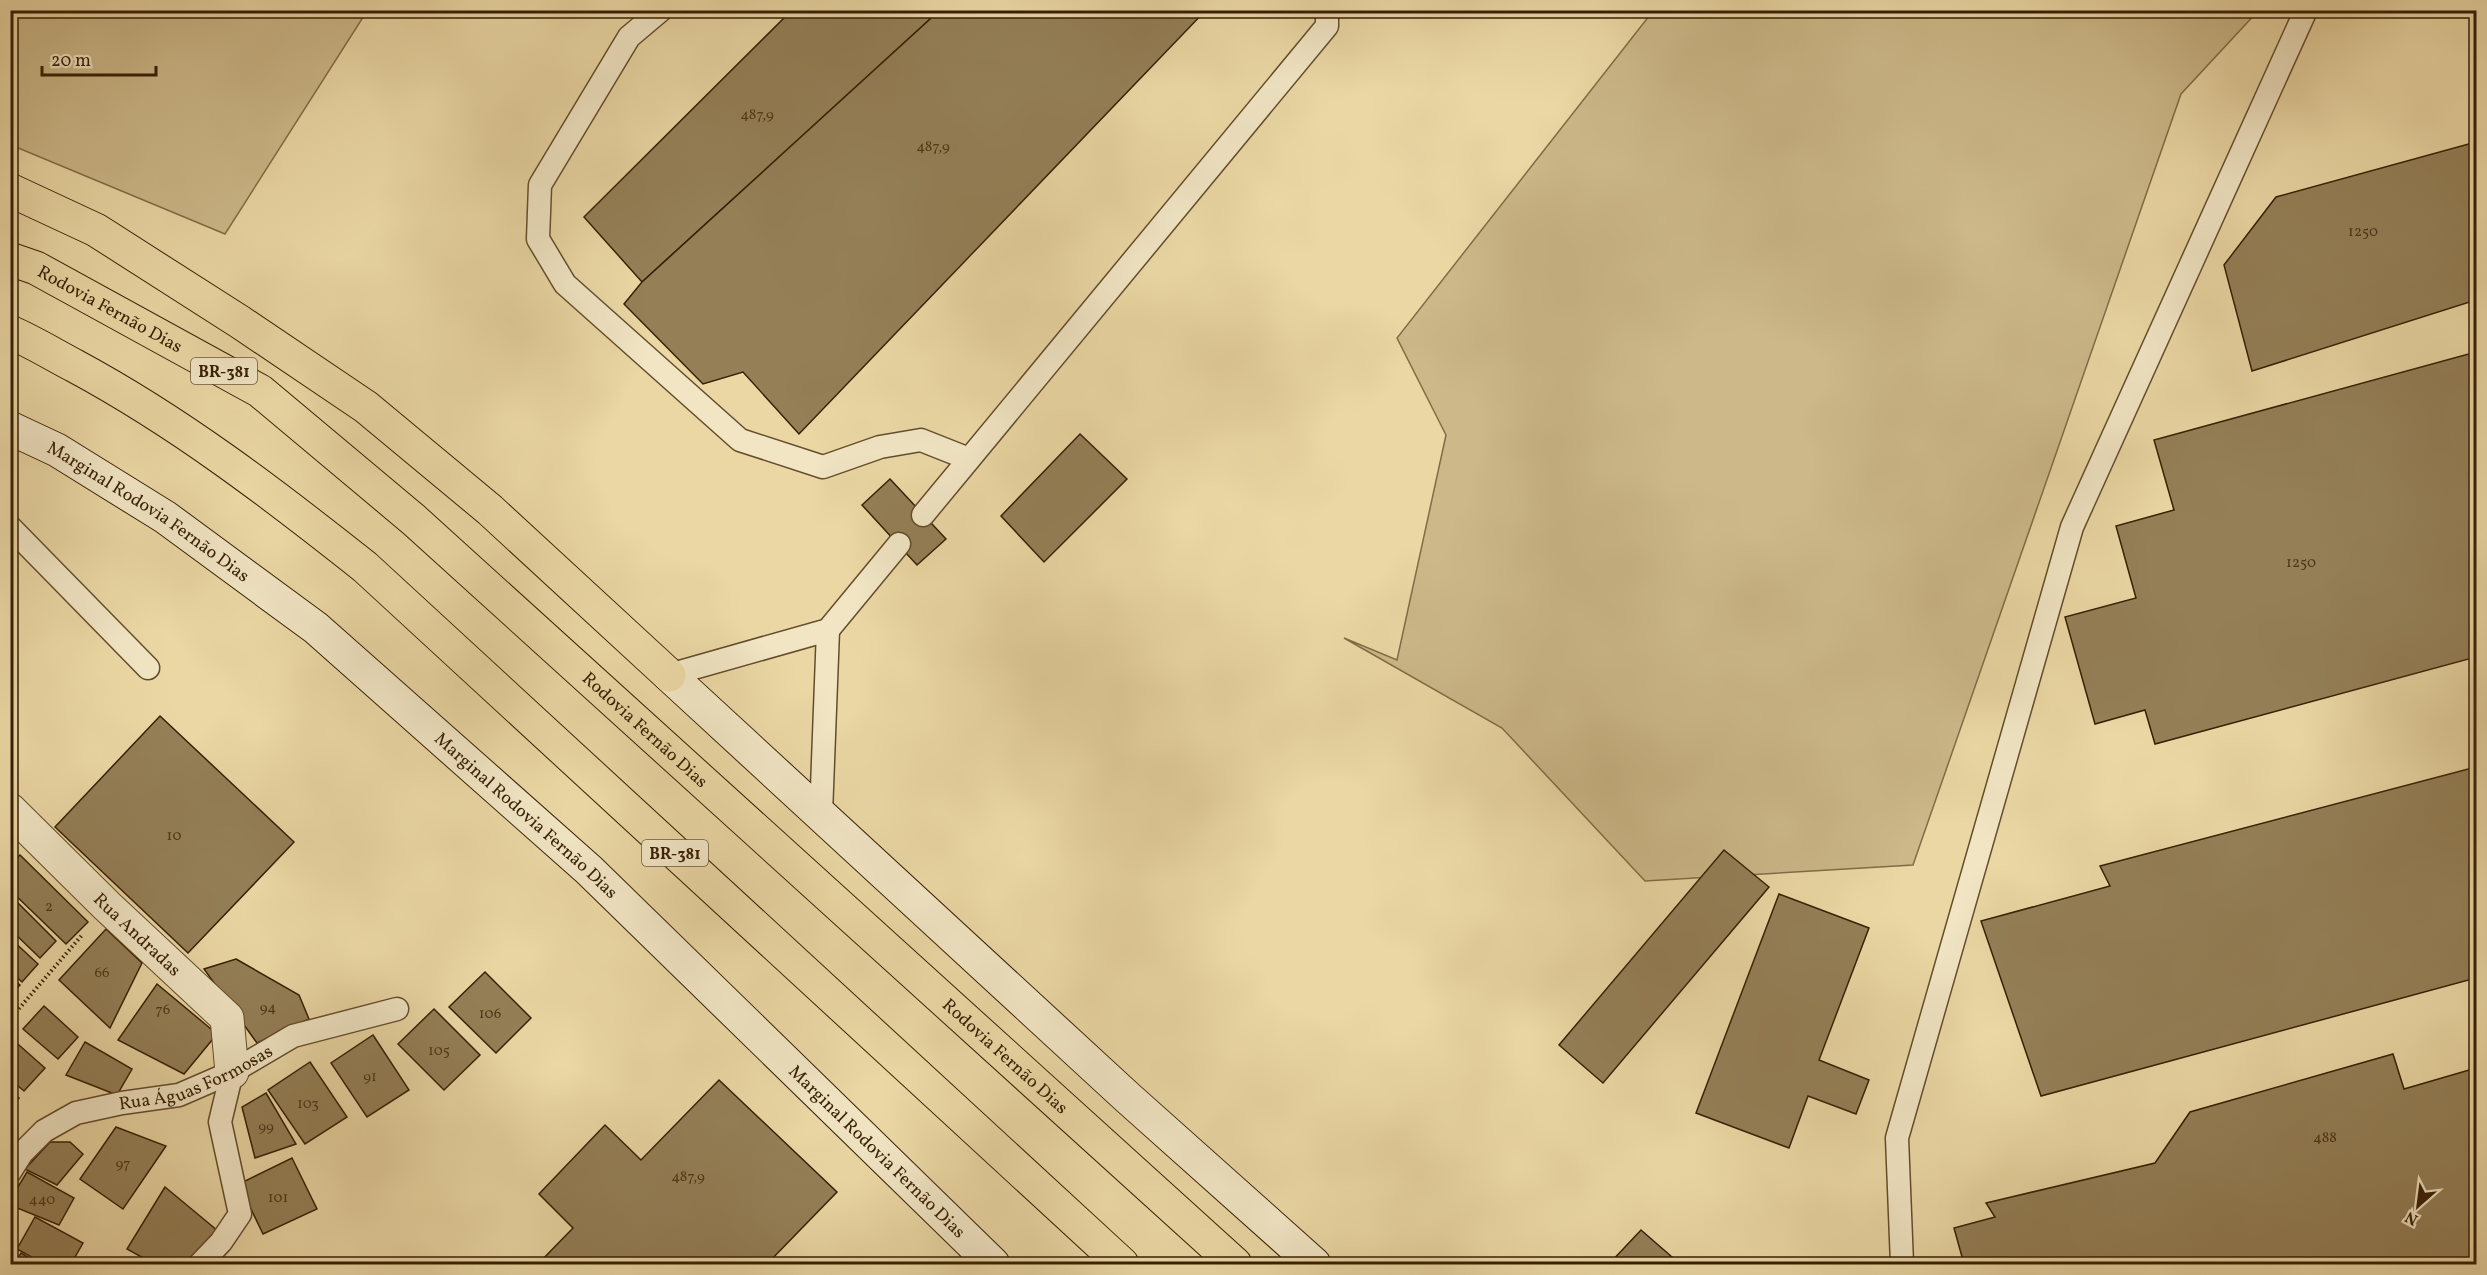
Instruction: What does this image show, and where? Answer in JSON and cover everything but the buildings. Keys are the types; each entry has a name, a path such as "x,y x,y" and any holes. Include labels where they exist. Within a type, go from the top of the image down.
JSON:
{"highway":[{"path":"10,190 96,230 240,322 366,407 490,510 669,675"},
{"name":"Rodovia Fernão Dias","path":"10,259 36,268 261,391 414,520 1235,1264"},
{"name":"BR-381","path":"10,332 141,404 290,507 365,567 1122,1264"}],"main road":[{"name":"Marginal Rodovia Fernão Dias","path":"10,428 57,450 165,517 316,628 589,870 993,1264"},
{"path":"669,675 1127,1097 1314,1264"},
{"name":"Rua Andradas","path":"12,816 227,1018 232,1072"}],"lane":[{"path":"661,10 629,37 540,184 538,239 565,284 740,440 823,467 880,447 921,440 969,459"},
{"path":"923,515 1326,26 1327,10"},
{"path":"1902,1264 1897,1138 2072,527 2306,10"},
{"path":"10,527 148,668"},
{"path":"669,675 828,630 899,544"},
{"path":"821,814 828,630"},
{"name":"Rua Águas Formosas","path":"10,1172 22,1154 44,1131 76,1113 122,1103 179,1095 232,1072 293,1036 397,1009"},
{"path":"200,1264 221,1242 240,1214 220,1122 232,1072"}],"path":[{"path":"10,1019 107,906"}],"shaded area":[{"path":"10,11 367,11 225,234 11,145"},
{"path":"1653,11 2258,11 2181,94 1913,865 1645,881 1502,728 1344,638 1397,660 1446,435 1397,338"}]}
